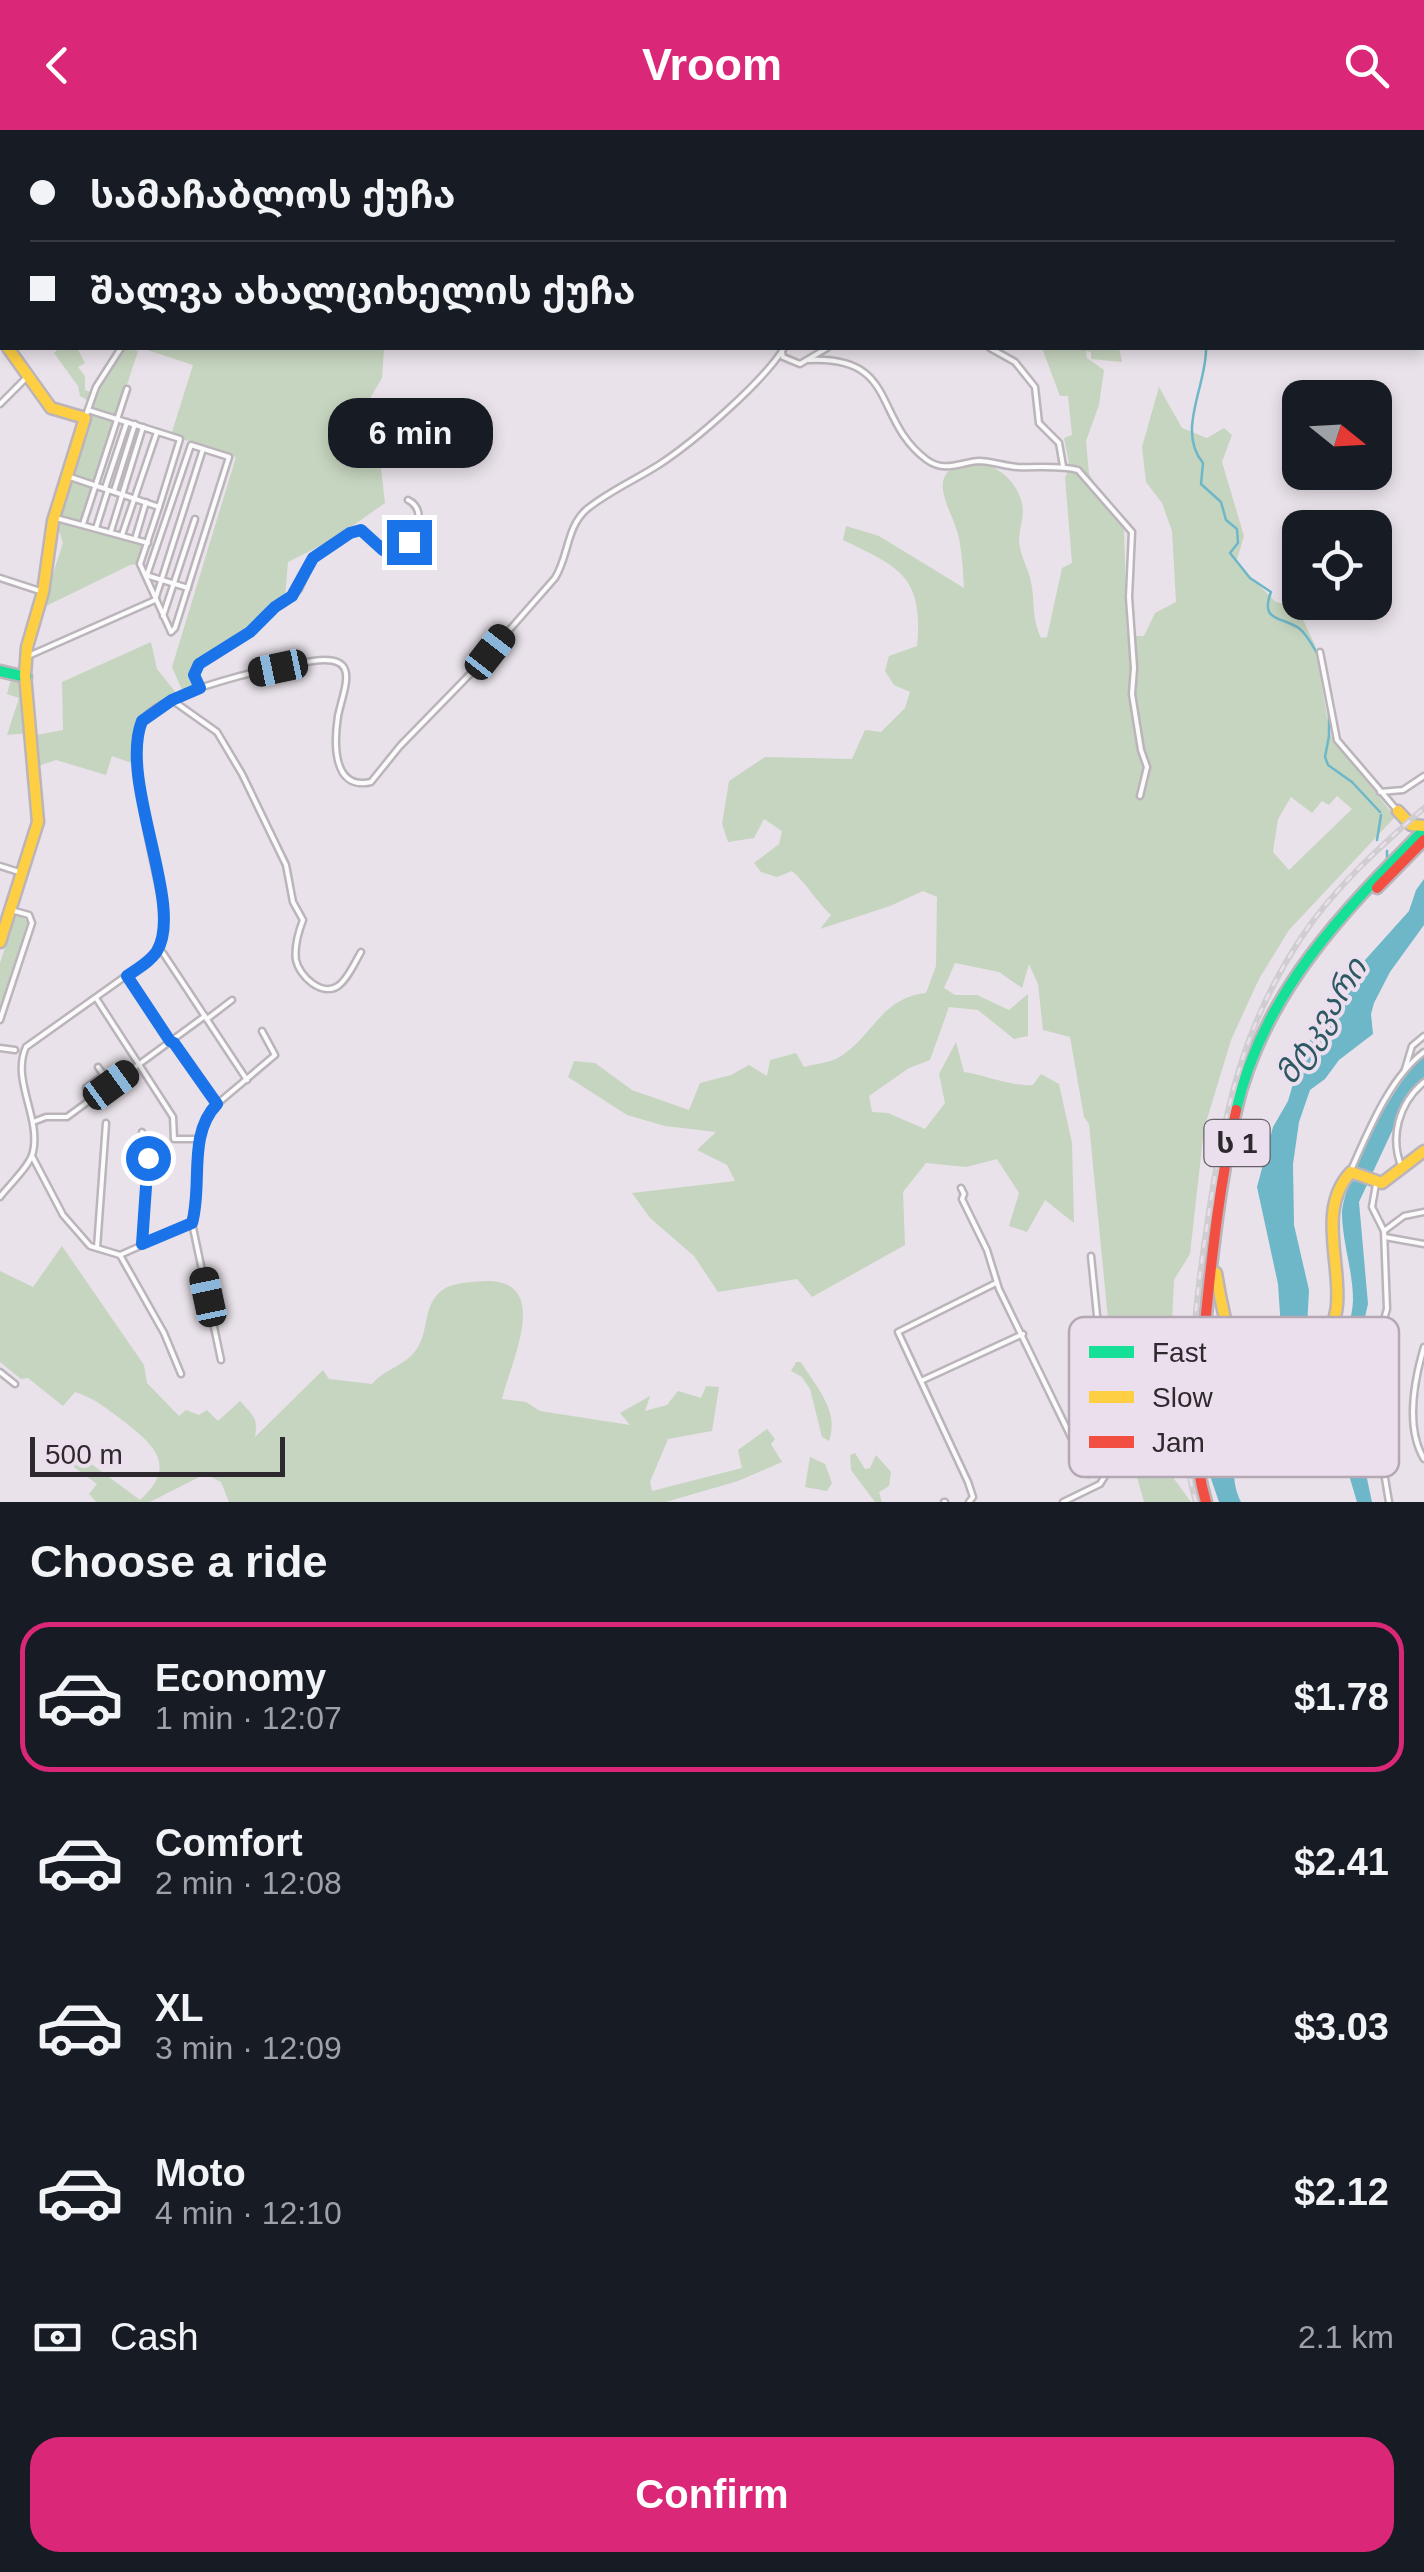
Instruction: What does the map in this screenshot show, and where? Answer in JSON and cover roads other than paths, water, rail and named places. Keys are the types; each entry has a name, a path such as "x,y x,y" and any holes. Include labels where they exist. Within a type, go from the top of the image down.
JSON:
{"main road":[{"path":"0,942 35,836 38,812 26,658 43,592 54,518 87,414 51,408 9,350"},
{"path":"67,413 80,436"},
{"path":"0,670 26,678"},
{"path":"1398,811 1411,825 1413,834 1399,854"},
{"path":"1411,825 1424,828"},
{"name":"ს 1","path":"1207,1317 1233,1127 1248,1064 1292,980 1341,916 1424,828"},
{"name":"ს 1","path":"1212,1317 1246,1096 1271,1028 1318,953 1424,840"},
{"path":"1335,1317 1334,1200 1342,1180 1352,1172 1374,1182 1390,1180 1424,1151"},
{"path":"1216,1273 1225,1317"},
{"name":"ს 1","path":"1201,1477 1210,1502"},
{"name":"ს 1","path":"1204,1477 1210,1502"}],"street":[{"path":"120,350 96,386 87,414 117,418 180,439 140,564 171,632 229,461 228,457 191,446 147,576"},
{"path":"182,1374 164,1332 120,1255 90,1246 63,1215 32,1156 33,1122 22,1068 26,1047 158,950 161,900 135,760 136,742 146,716 200,688 305,662 338,663 345,669 348,683 338,720 339,767 354,782 371,782 555,578 569,536 585,510 684,446 762,377 782,350"},
{"path":"783,350 783,356 795,364 838,360 872,376 894,423 907,442 932,464 953,467 982,461 1017,467 1063,466 1083,473 1098,496 1132,532 1132,694 1141,750 1148,767 1140,796"},
{"path":"809,360 824,350"},
{"path":"994,350 1015,362 1035,387 1039,423 1060,442 1063,466"},
{"path":"0,404 28,376"},
{"path":"83,524 126,389"},
{"path":"109,490 127,422"},
{"path":"96,528 135,424"},
{"path":"111,531 144,427"},
{"path":"122,535 157,432"},
{"path":"26,658 155,600 203,449"},
{"path":"133,461 144,465"},
{"path":"68,476 160,507"},
{"path":"181,477 193,480"},
{"path":"200,688 194,675 199,664 250,632 292,596 308,563 325,549 361,530 388,552 414,538 419,512 416,504 408,500"},
{"path":"135,539 146,502"},
{"path":"54,518 148,543"},
{"path":"163,616 196,519"},
{"path":"147,576 188,588"},
{"path":"0,578 43,592"},
{"path":"1320,652 1337,740 1398,811"},
{"path":"172,700 217,732 282,856 293,902 303,920 296,938 300,972 328,990 340,985 361,952"},
{"path":"1380,792 1403,790 1424,776"},
{"path":"0,866 22,874"},
{"path":"0,1020 32,923 29,915 11,910"},
{"path":"162,953 247,1080"},
{"path":"127,976 217,1104"},
{"path":"96,998 172,1118 174,1139 201,1139"},
{"path":"33,1122 46,1117 67,1117 232,1000"},
{"path":"221,1360 192,1223 201,1139 208,1115 217,1104 275,1055 262,1031"},
{"path":"1405,1069 1412,1046 1424,1036"},
{"path":"0,1048 15,1050"},
{"path":"1352,1172 1393,1086 1424,1052"},
{"path":"98,1067 111,1085"},
{"path":"86,1088 104,1075"},
{"path":"1402,1168 1398,1124 1412,1094 1424,1082"},
{"path":"97,1248 106,1123"},
{"path":"142,1132 148,1160 142,1244"},
{"path":"0,1198 32,1156"},
{"path":"1374,1182 1372,1207 1384,1234 1384,1317"},
{"path":"961,1188 962,1199 988,1250 996,1284 1069,1430"},
{"path":"1384,1234 1404,1216 1424,1212"},
{"path":"120,1255 192,1223"},
{"path":"1384,1234 1424,1244"},
{"path":"1091,1256 1097,1317"},
{"path":"969,1502 973,1497 968,1482 898,1332 996,1284"},
{"path":"921,1381 1023,1334"},
{"path":"1424,1347 1414,1398 1415,1423 1424,1459"},
{"path":"0,1372 15,1384"},
{"path":"1415,1423 1424,1423"},
{"path":"1065,1501 1100,1484 1104,1477"},
{"path":"1384,1477 1389,1502"}],"water":[{"path":"1424,879 1424,925 1390,972 1374,1003 1373,1034 1339,1060 1325,1079 1310,1090 1299,1122 1293,1164 1294,1225 1309,1290 1308,1317 1280,1317 1278,1284 1257,1187 1273,1127 1288,1101 1300,1060 1317,1027 1365,960 1409,911"},
{"path":"1424,1055 1424,1077 1406,1101 1359,1202 1368,1304 1365,1317 1351,1317 1353,1300 1342,1216 1344,1200 1372,1131 1412,1067"},
{"path":"1210,1477 1235,1477 1241,1502 1219,1502"},
{"path":"1350,1477 1367,1477 1372,1502 1357,1502"}],"waterway":[{"path":"1206,350 1192,422 1195,450 1203,463 1201,484 1221,502 1226,520 1237,529 1238,543 1230,553 1250,578 1271,592 1270,614 1300,629 1319,656"},
{"path":"1329,707 1325,757 1328,765 1352,782 1380,812"},
{"path":"1377,840 1381,815"},
{"path":"1376,871 1387,860 1387,851"},
{"path":"1201,1317 1202,1312"}],"railway":[{"path":"1196,1317 1217,1162 1232,1094 1267,998 1303,935 1329,900 1424,808"},
{"path":"1190,1477 1196,1502"}],"water label":[{"name":"მტკვარი","path":"1321,1021"}]}
